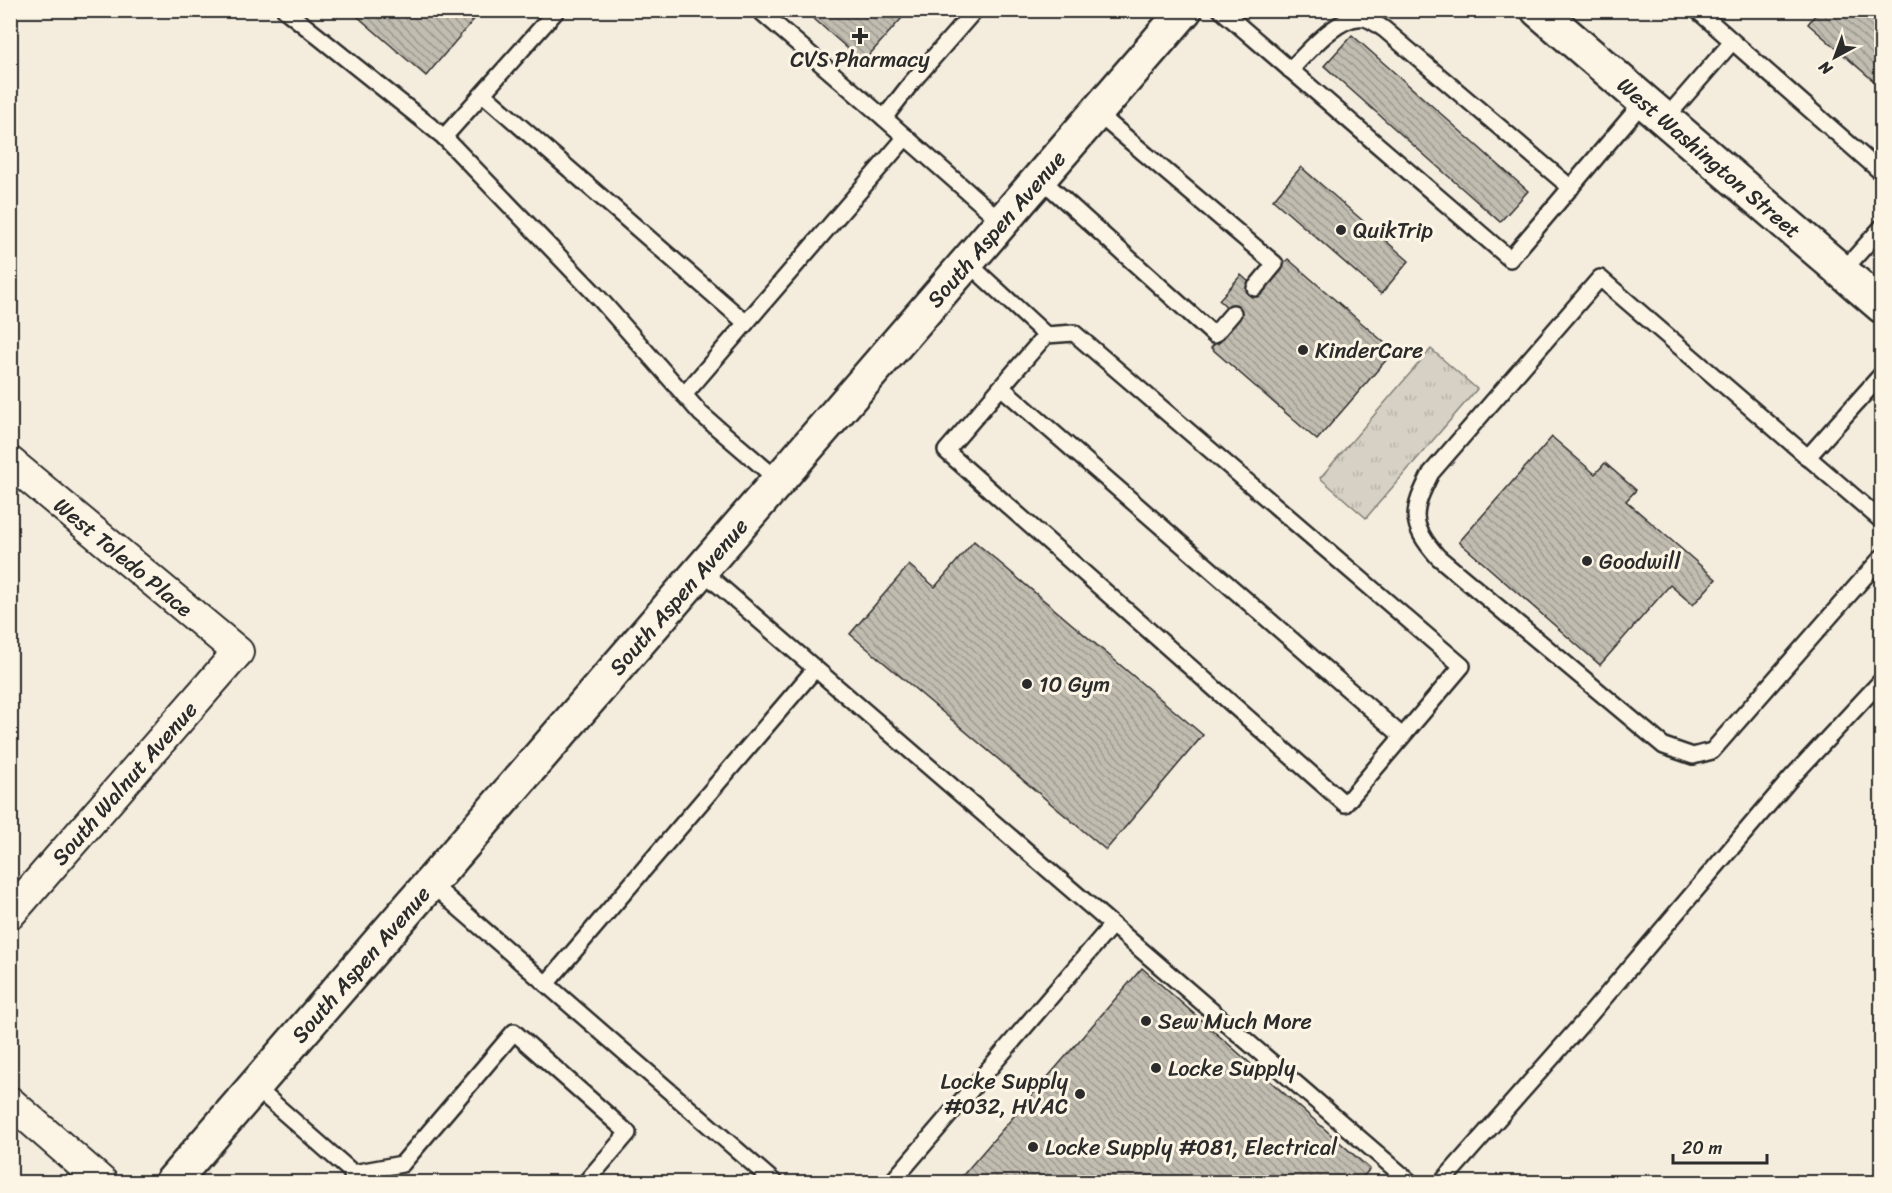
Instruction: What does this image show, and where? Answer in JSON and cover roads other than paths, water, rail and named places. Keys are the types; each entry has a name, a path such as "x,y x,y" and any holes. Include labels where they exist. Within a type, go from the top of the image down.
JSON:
{"main road":[{"name":"South Aspen Avenue","path":"172,1182 1185,10"},
{"name":"West Washington Street","path":"1538,10 1881,306"}],"street":[{"name":"West Toledo Place","path":"10,462 238,652"},
{"name":"South Walnut Avenue","path":"10,914 238,652"},
{"path":"10,1102 102,1182"}],"lane":[{"path":"285,10 444,137 599,298 701,414 778,480"},
{"path":"444,137 557,10"},
{"path":"759,10 1002,222"},
{"path":"884,118 975,10"},
{"path":"1221,10 1510,259 1571,188 1732,42"},
{"path":"1697,10 1881,173"},
{"path":"1290,70 1339,23 1352,17 1366,18 1384,29 1571,188"},
{"path":"483,94 746,323"},
{"path":"1097,112 1275,264 1255,288"},
{"path":"684,395 906,137"},
{"path":"1040,178 1214,335 1233,313"},
{"path":"1842,272 1881,226"},
{"path":"967,262 1046,335"},
{"path":"1881,521 1600,279 1431,473 1418,499 1416,519 1425,541 1438,556 1664,746 1693,756 1712,751 1881,557"},
{"path":"1074,333 1462,666 1345,804 946,451 1046,335 1074,333"},
{"path":"1807,458 1881,374"},
{"path":"1001,387 1402,736"},
{"path":"700,569 1410,1182"},
{"path":"546,984 815,669"},
{"path":"1443,1182 1791,778 1881,680"},
{"path":"430,883 774,1182"},
{"path":"892,1182 1112,925"},
{"path":"255,1087 352,1178 402,1164 514,1032 628,1132 586,1182"}],"place":[{"name":"CVS Pharmacy","path":"860,36"},
{"name":"QuikTrip","path":"1341,230"},
{"name":"KinderCare","path":"1303,350"},
{"name":"Goodwill","path":"1587,561"},
{"name":"10 Gym","path":"1027,684"},
{"name":"Sew Much More","path":"1146,1021"},
{"name":"Locke Supply","path":"1156,1068"},
{"name":"Locke Supply #032, HVAC","path":"1080,1094"},
{"name":"Locke Supply #081, Electrical","path":"1033,1147"}]}
